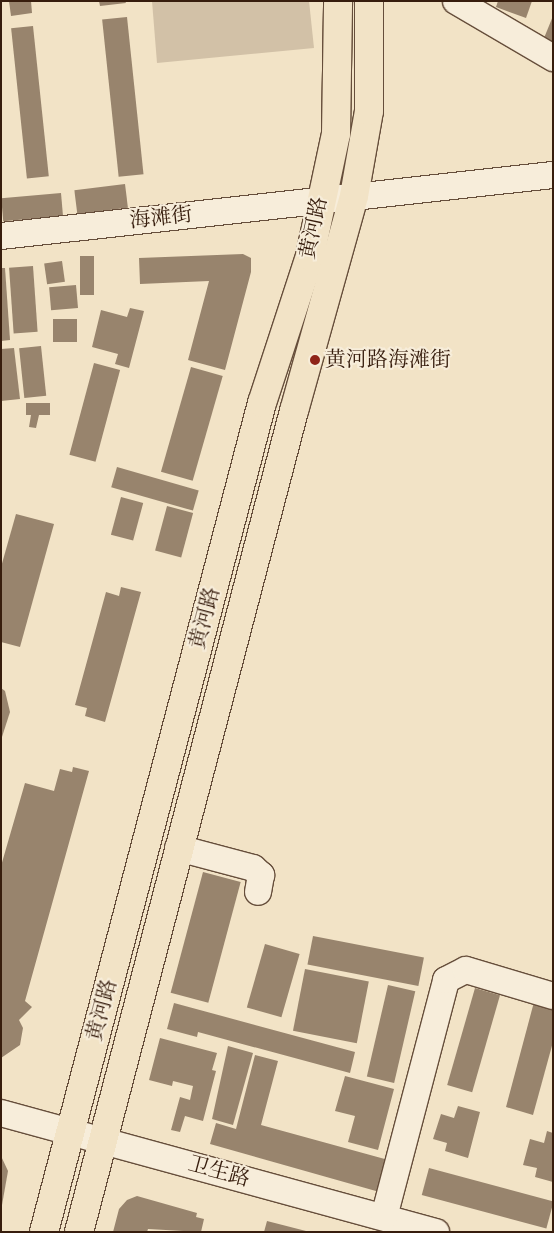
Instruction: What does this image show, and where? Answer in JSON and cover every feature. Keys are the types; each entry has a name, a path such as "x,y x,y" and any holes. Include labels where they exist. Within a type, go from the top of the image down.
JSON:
{"main road":[{"name":"黄河路","path":"44,1232 262,403 310,256 320,200 336,134 338,1"},
{"name":"黄河路","path":"78,1232 294,410 354,196 370,111 369,1"}],"street":[{"path":"456,1 553,58"},
{"name":"海滩街","path":"1,236 553,175"},
{"path":"178,848 253,868 261,875 258,892"},
{"path":"384,1218 446,980 466,970 553,996"},
{"name":"卫生路","path":"1,1113 436,1232"}],"shaded area":[{"path":"152,1 309,1 314,48 157,63"}],"building":[{"path":"9,1 31,1 32,13 11,16"},
{"path":"99,1 125,1 126,3 100,6"},
{"path":"498,1 532,1 526,18 496,7"},
{"path":"553,16 553,47 542,43"},
{"path":"127,17 144,174 119,177 102,20"},
{"path":"33,26 49,176 27,178 11,28"},
{"path":"125,184 128,208 77,214 74,190"},
{"path":"61,193 63,216 3,221 1,198"},
{"path":"243,254 251,258 251,272 225,370 188,360 209,281 140,284 139,258"},
{"path":"80,256 94,256 94,295 80,295"},
{"path":"62,261 65,282 47,284 44,264"},
{"path":"33,266 38,332 14,334 9,268"},
{"path":"1,268 5,268 10,340 1,341"},
{"path":"76,285 78,308 51,310 49,287"},
{"path":"130,308 144,311 129,368 115,364 118,354 92,347 101,310 127,317"},
{"path":"53,319 77,319 77,342 53,342"},
{"path":"41,346 46,396 24,398 19,348"},
{"path":"14,348 20,399 1,401 1,349"},
{"path":"94,363 120,370 95,462 69,455"},
{"path":"191,367 223,376 193,481 161,472"},
{"path":"26,403 50,403 50,415 39,415 36,428 29,427 31,415 26,415"},
{"path":"117,467 199,490 193,511 111,487"},
{"path":"121,497 143,503 133,541 111,535"},
{"path":"167,506 193,513 181,557 155,550"},
{"path":"16,514 54,524 20,647 1,642 1,567"},
{"path":"121,587 141,592 105,722 85,716 87,708 75,705 106,592 119,596"},
{"path":"1,688 5,691 10,712 1,740"},
{"path":"73,767 89,771 25,1001 32,1007 19,1020 23,1028 20,1045 1,1058 1,866 25,783 54,791 60,769 72,772"},
{"path":"203,872 241,882 208,1003 171,993"},
{"path":"313,936 424,958 418,986 307,964"},
{"path":"265,944 300,954 281,1017 247,1007"},
{"path":"305,969 369,981 357,1043 293,1031"},
{"path":"388,985 415,991 394,1083 367,1077"},
{"path":"475,988 500,995 472,1092 447,1085"},
{"path":"534,1002 553,1007 553,1042 533,1115 506,1107"},
{"path":"174,1003 355,1052 350,1073 198,1032 197,1037 167,1029"},
{"path":"160,1038 217,1053 212,1070 216,1071 203,1121 185,1116 180,1132 171,1130 180,1097 190,1100 193,1086 173,1081 172,1086 149,1080"},
{"path":"228,1046 253,1053 233,1125 212,1119"},
{"path":"255,1055 278,1061 261,1125 392,1161 383,1193 210,1144 216,1123 236,1129"},
{"path":"345,1076 394,1089 378,1150 348,1142 355,1116 335,1111"},
{"path":"458,1106 480,1112 468,1158 445,1151 447,1143 433,1139 441,1114 454,1118"},
{"path":"547,1131 553,1133 553,1182 535,1177 537,1168 523,1165 530,1139 544,1143"},
{"path":"1,1156 8,1171 2,1205 1,1205"},
{"path":"429,1168 553,1201 546,1228 422,1195"},
{"path":"137,1196 197,1213 196,1217 204,1219 201,1232 148,1229 147,1232 113,1232 119,1209 127,1200"},
{"path":"267,1221 306,1231 306,1232 264,1232"}],"place":[{"name":"黄河路海滩街","path":"315,360"}]}
